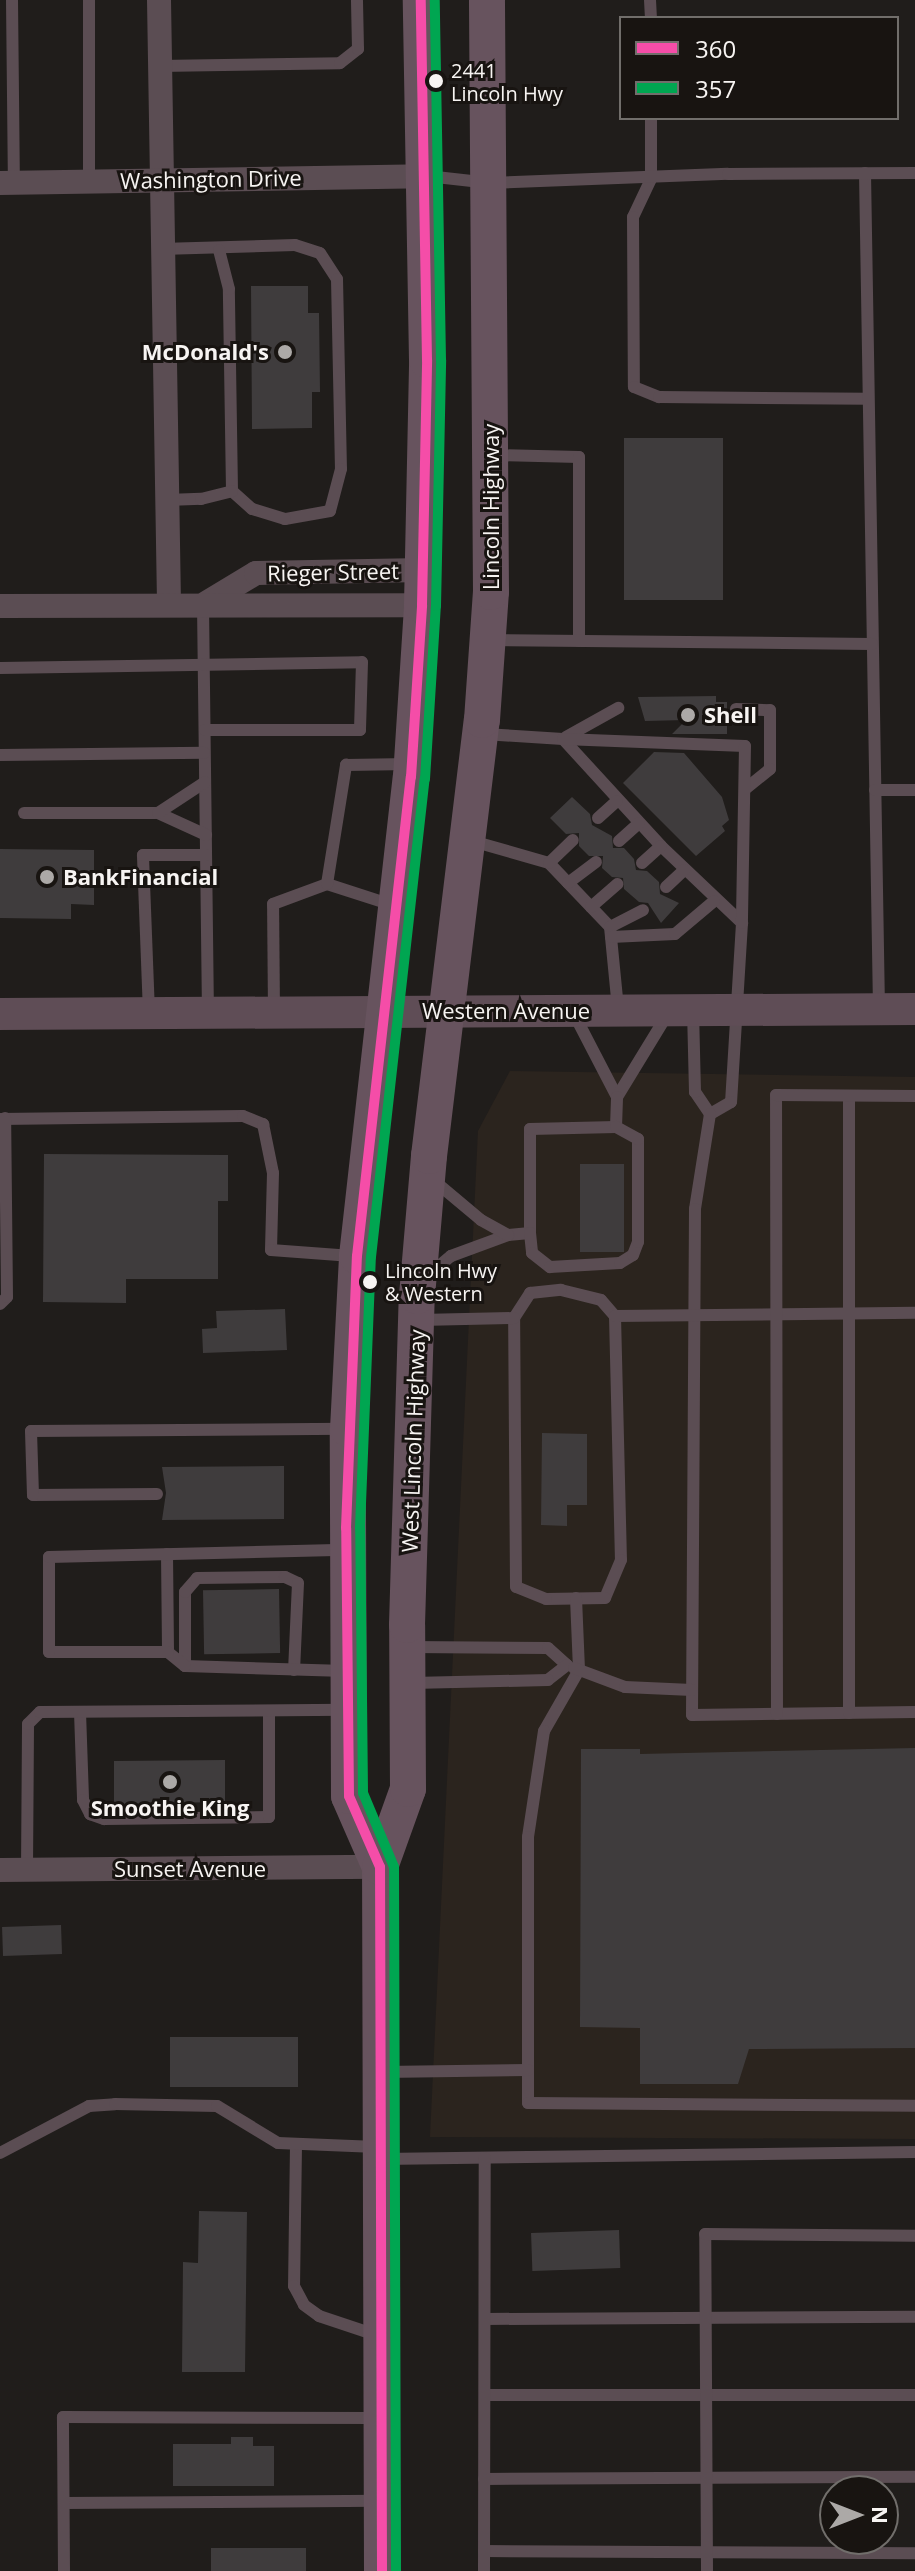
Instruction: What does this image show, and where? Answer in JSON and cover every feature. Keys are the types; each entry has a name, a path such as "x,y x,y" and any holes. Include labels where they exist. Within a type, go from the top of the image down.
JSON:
{"main road":[{"path":"383,1012 412,764 423,587 421,0"},
{"name":"Lincoln Highway","path":"448,1012 469,840 488,640 492,455 487,0"},
{"name":"Western Avenue","path":"0,1014 915,1009"},
{"name":"West Lincoln Highway","path":"380,1867 349,1796 346,1550 348,1429 357,1256 383,1012"},
{"name":"West Lincoln Highway","path":"382,2571 380,1867 408,1789 408,1647 418,1283 427,1175 448,1012"}],"street":[{"path":"159,0 169,605"},
{"name":"Washington Drive","path":"7,183 423,176"},
{"name":"Rieger Street","path":"203,605 256,573 423,587"},
{"name":"Rieger Street","path":"0,606 203,605 423,587"},
{"name":"Sunset Avenue","path":"0,1870 380,1867"}],"lane":[{"path":"7,183 12,0"},
{"path":"89,0 89,181"},
{"path":"159,66 340,63 358,49 357,0"},
{"path":"651,120 651,179 633,217 634,387 659,397 868,399"},
{"path":"865,173 879,1010"},
{"path":"423,176 490,183 915,173"},
{"path":"161,249 219,250 295,245 320,253 337,279 341,469 330,511 285,519 252,509 232,491 229,289 219,250"},
{"path":"492,455 579,457 579,641"},
{"path":"167,500 201,499 232,491"},
{"path":"203,605 208,1013"},
{"path":"488,640 872,644"},
{"path":"0,668 362,662 360,730 205,730"},
{"path":"563,739 618,708"},
{"path":"736,709 770,710 770,769 745,789"},
{"path":"480,734 745,746 742,923 731,1102 710,1114"},
{"path":"563,739 617,801 714,901 742,923"},
{"path":"0,755 204,753"},
{"path":"327,884 346,765 412,764"},
{"path":"158,813 205,782"},
{"path":"875,790 915,790"},
{"path":"598,818 617,801"},
{"path":"24,813 158,813 206,835"},
{"path":"619,841 639,823"},
{"path":"469,840 549,863 591,907 611,932 618,1011"},
{"path":"549,863 573,840"},
{"path":"642,863 661,846"},
{"path":"149,1013 143,855 206,855"},
{"path":"568,883 596,862"},
{"path":"666,887 684,870"},
{"path":"274,1012 273,904 327,884 396,906"},
{"path":"591,907 617,884"},
{"path":"611,932 675,934 714,901"},
{"path":"611,932 643,910"},
{"path":"617,1097 682,1010"},
{"path":"682,1010 695,1092 710,1114 695,1209 692,1715 915,1712"},
{"path":"572,1011 617,1097 616,1127"},
{"path":"777,1714 776,1095 915,1096"},
{"path":"849,1096 849,1713"},
{"path":"0,1304 7,1297 3,1118 243,1116 263,1124 273,1173 271,1250 357,1256"},
{"path":"616,1127 638,1139 638,1242 633,1255 620,1263 550,1267 532,1253 530,1233 530,1129 616,1127"},
{"path":"427,1175 481,1220 508,1235"},
{"path":"418,1283 451,1256 508,1235 530,1233"},
{"path":"561,1290 601,1300 615,1316 621,1560 605,1598 546,1599 516,1587 514,1318 530,1293 561,1290"},
{"path":"615,1316 915,1313"},
{"path":"417,1320 514,1318"},
{"path":"157,1494 33,1495 31,1431 348,1429"},
{"path":"346,1550 49,1557 49,1652 168,1652 185,1666 348,1671"},
{"path":"167,1554 168,1652"},
{"path":"185,1666 185,1592 197,1578 285,1577 298,1583 294,1670"},
{"path":"576,1598 573,1667 544,1731 528,1837 528,2103 915,2106"},
{"path":"408,1647 548,1648 573,1667 625,1687 692,1690"},
{"path":"409,1683 548,1680 573,1667"},
{"path":"27,1870 28,1724 40,1712 348,1710"},
{"path":"80,1712 80,1782 90,1814 104,1819 269,1817 269,1711"},
{"path":"380,2072 528,2070"},
{"path":"0,2153 89,2106 115,2104 217,2106 262,2137 296,2145 381,2153 485,2158 915,2152"},
{"path":"296,2145 294,2286 304,2305 319,2316 381,2336"},
{"path":"484,2571 485,2158"},
{"path":"707,2571 705,2234 915,2236"},
{"path":"485,2319 915,2317"},
{"path":"485,2395 915,2395"},
{"path":"64,2571 63,2417 381,2418"},
{"path":"484,2479 915,2477"},
{"path":"64,2503 382,2501"},
{"path":"484,2551 915,2553"}],"shaded area":[{"path":"510,1071 915,1077 915,2139 430,2137 478,1131"}],"building":[{"name":"McDonald's","path":"251,286 308,286 308,313 319,313 320,392 312,392 312,428 252,429"},
{"path":"624,438 723,438 723,600 624,600"},
{"name":"Shell","path":"716,696 716,702 727,702 727,734 672,734 686,720 645,721 638,697"},
{"name":"Shell","path":"654,752 684,753 722,797 729,820 722,826 725,831 696,856 623,783"},
{"path":"572,797 590,814 592,825 612,836 613,848 624,848 634,859 636,870 647,871 659,882 660,894 679,903 661,923 648,903 639,902 624,889 623,878 612,877 602,868 603,856 589,856 579,846 579,833 566,834 550,818"},
{"name":"BankFinancial","path":"0,849 94,850 94,905 71,904 71,919 0,918"},
{"path":"44,1154 228,1155 228,1201 218,1201 218,1279 126,1279 126,1303 43,1302"},
{"path":"580,1164 624,1164 624,1252 580,1252"},
{"path":"285,1309 287,1350 203,1353 202,1329 217,1328 216,1311"},
{"path":"542,1433 587,1434 587,1505 567,1505 567,1526 541,1525"},
{"path":"284,1466 284,1519 162,1520 166,1493 162,1467"},
{"path":"279,1589 280,1653 204,1654 203,1590"},
{"path":"915,1748 915,2048 749,2049 738,2084 640,2084 640,2028 580,2027 581,1749 640,1749 640,1754"},
{"name":"Smoothie King","path":"225,1760 225,1802 160,1803 160,1809 114,1810 114,1761"},
{"path":"61,1925 62,1954 3,1956 2,1927"},
{"path":"170,2037 298,2037 298,2087 170,2087"},
{"path":"199,2211 247,2212 245,2372 182,2372 183,2262 198,2263"},
{"path":"619,2230 620,2268 532,2271 531,2233"},
{"path":"231,2437 253,2437 253,2446 274,2446 274,2486 173,2486 173,2444 231,2444"},
{"path":"211,2548 306,2548 306,2571 211,2571"}],"transit line":[{"name":"360","path":"382,2571 380,1867 349,1796 346,1528 357,1256 411,777 422,605 427,360 421,0"},
{"name":"357","path":"396,2571 394,1867 363,1793 360,1528 371,1257 425,779 436,606 441,360 435,0"}],"place":[{"name":"2441 Lincoln Hwy","path":"436,81"},
{"name":"McDonald's","path":"285,352"},
{"name":"Shell","path":"688,715"},
{"name":"BankFinancial","path":"47,877"},
{"name":"Lincoln Hwy & Western","path":"370,1282"},
{"name":"Smoothie King","path":"170,1782"}]}
